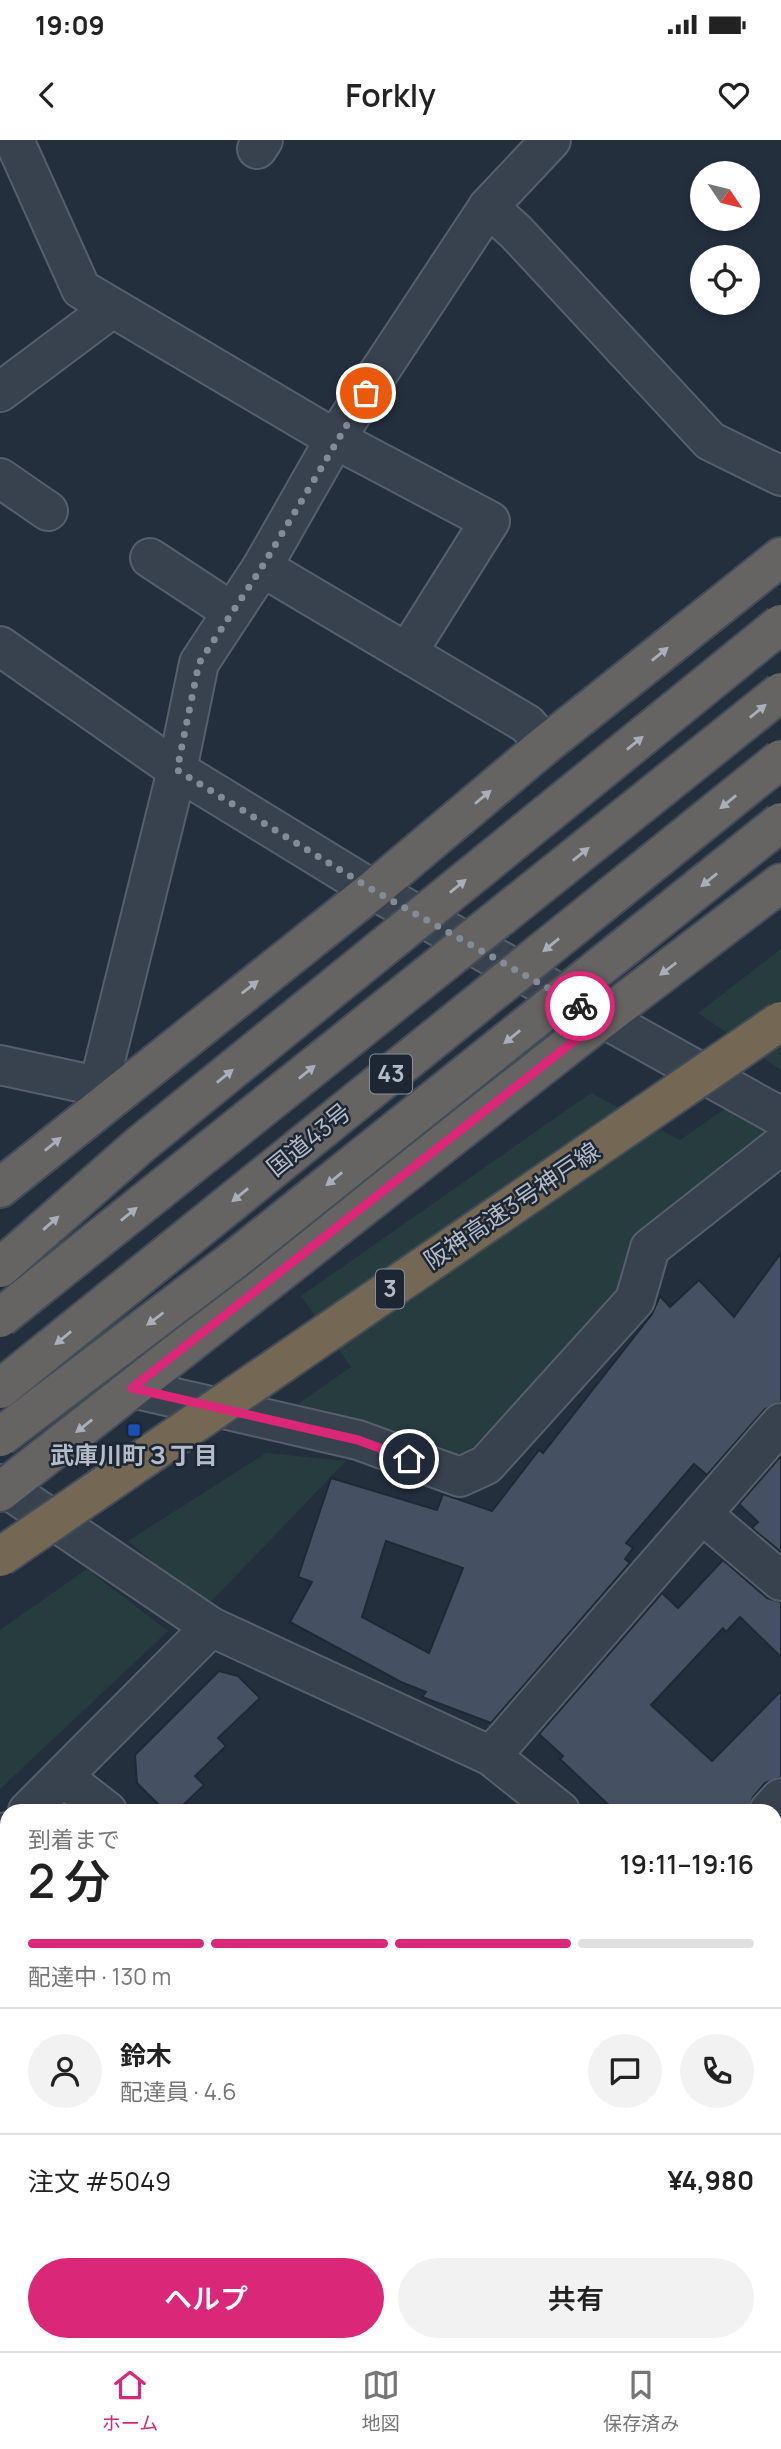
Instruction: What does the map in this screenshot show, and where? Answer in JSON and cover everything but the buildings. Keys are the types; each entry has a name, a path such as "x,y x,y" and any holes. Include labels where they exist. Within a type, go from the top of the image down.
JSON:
{"highway":[{"path":"0,1188 373,890 545,746 781,557"},
{"path":"0,1269 141,1144 781,624"},
{"name":"43","path":"0,1318 781,692"},
{"name":"国道43号","path":"0,1389 781,759"},
{"path":"0,1437 235,1259 781,822"},
{"path":"2,1488 602,1019 781,883"},
{"name":"阪神高速3号神戸線","path":"0,1557 781,1021"},
{"name":"阪神高速3号神戸線","path":"0,1564 781,1031"}],"street":[{"path":"14,140 81,289 335,439 490,521 407,653"},
{"path":"111,1097 104,1065 177,770 199,663 262,567 335,439 488,207 551,140"},
{"path":"488,207 516,232 710,441 781,476"},
{"path":"0,393 111,309"},
{"path":"0,478 48,511"},
{"path":"150,558 232,612"},
{"path":"262,567 527,724 545,746"},
{"path":"0,646 177,770 373,890 781,1117"},
{"path":"0,1065 89,1084 111,1097"},
{"path":"132,1388 358,1440 460,1477 486,1465 635,1300 650,1248 781,1145"},
{"path":"491,1756 781,1423"},
{"path":"2,1488 211,1628 491,1756 550,1804"},
{"path":"702,1514 781,1581"},
{"path":"35,1804 211,1628"},
{"path":"64,1777 98,1804"}],"green space":[{"path":"781,949 781,1070 698,1013"},
{"path":"591,1093 680,1140 732,1104 766,1132 626,1290 456,1464 298,1404 351,1367 301,1296"},
{"path":"266,1453 346,1461 206,1607 128,1541"},
{"path":"87,1569 168,1631 0,1789 0,1630"}],"way so far":[{"path":"366,393 335,439 262,567 199,663 177,770 373,890 580,1006"}],"place":[{"name":"武庫川町３丁目","path":"134,1430"}],"route":[{"path":"409,1459 358,1440 132,1388 602,1019 580,1006"}]}
